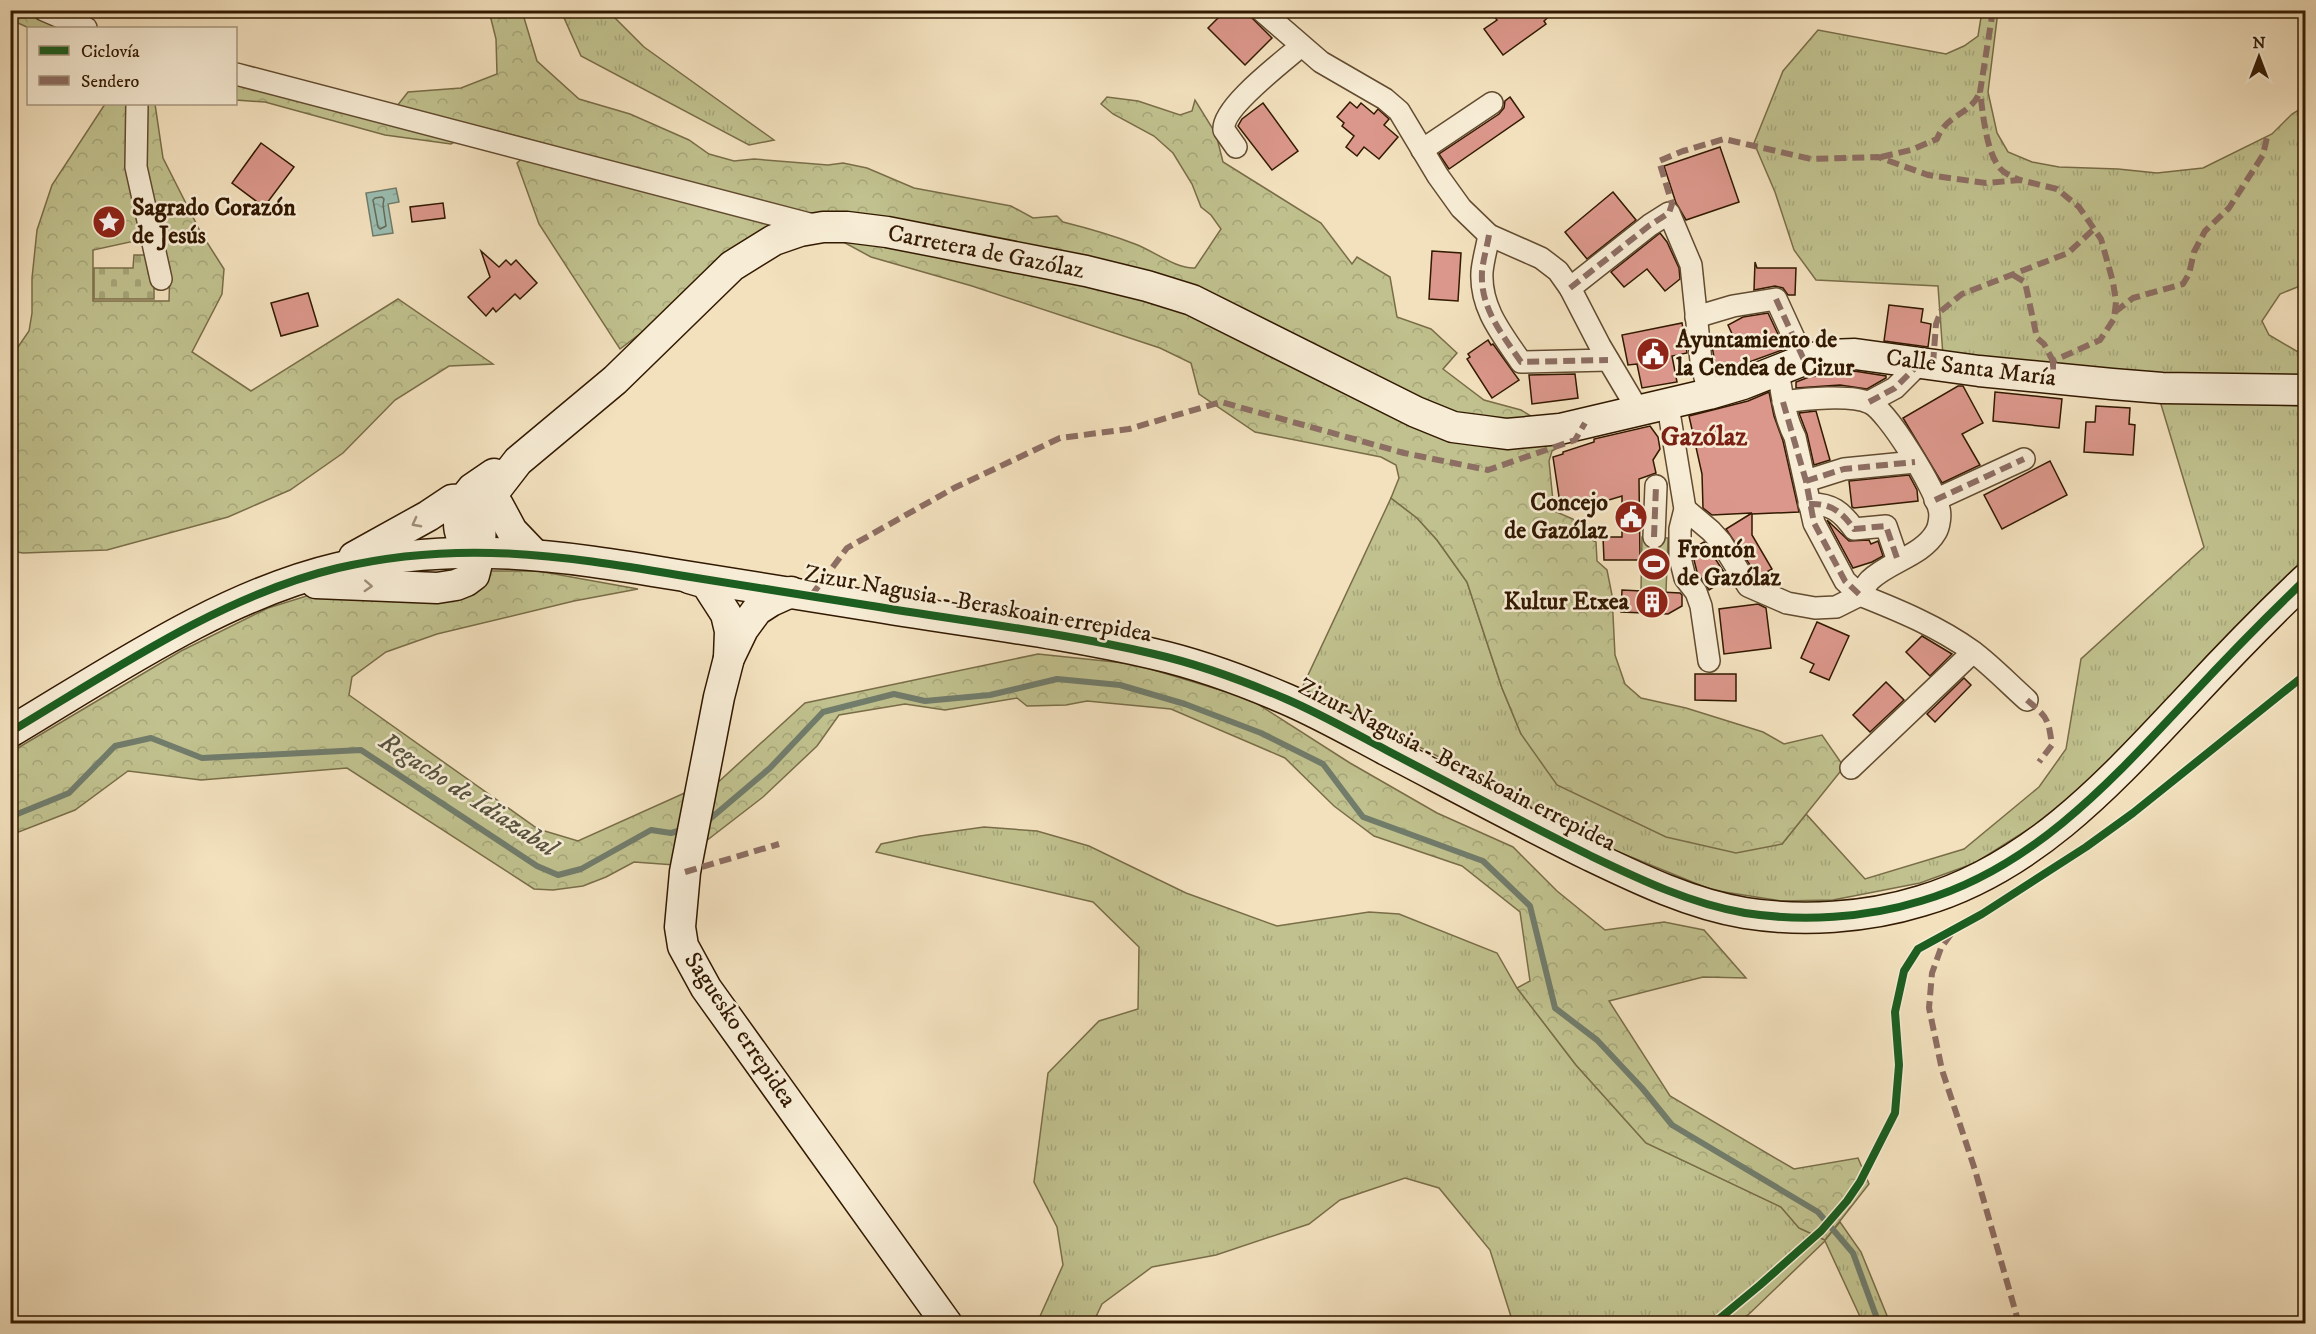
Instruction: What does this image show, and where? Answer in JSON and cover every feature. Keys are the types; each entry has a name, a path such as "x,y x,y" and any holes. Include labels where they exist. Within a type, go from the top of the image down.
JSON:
{"street":[{"path":"44,10 84,27"},
{"path":"1261,10 1321,62 1385,99 1400,111 1410,125 1422,150 1461,208 1490,235 1541,258 1558,271 1570,288 1608,360 1638,410"},
{"path":"1236,147 1224,130 1224,118 1244,96 1301,46"},
{"path":"237,74 497,150 823,227"},
{"path":"1422,150 1492,103"},
{"path":"137,105 136,167 161,279"},
{"path":"1570,288 1650,225 1669,213 1691,265 1701,361 1709,394"},
{"name":"Carretera de Gazólaz","path":"476,500 518,461 608,387 732,266 774,240 800,231 823,227 847,227 887,232 1086,271 1148,286 1192,300 1416,412 1453,427 1507,434"},
{"path":"1490,235 1482,271 1483,295 1492,320 1521,362 1608,360"},
{"path":"1696,317 1733,306 1776,299 1791,365 1784,402 1806,481 1814,523 1845,581 1860,595 1927,625 1973,652 2027,700"},
{"name":"Calle Santa María","path":"1507,434 1560,429 1668,405 1743,384 1791,365 1827,355 1855,354 2085,382 2162,388 2306,390"},
{"path":"1784,402 1820,398 1869,402 1896,388 1920,363"},
{"path":"1685,509 1711,531 1720,542 1740,577 1748,586 1760,592 1787,603 1815,608 1836,607 1860,595 1869,580 1925,546 1938,530 1940,510 1916,462 1896,430 1881,411 1869,402"},
{"path":"1668,405 1685,509 1680,529 1680,558 1685,578 1696,592 1701,606 1709,661"},
{"path":"1935,500 2024,459"},
{"path":"1806,481 1844,469 1916,462"},
{"path":"1654,537 1652,486 1681,481"},
{"path":"334,569 452,500 476,500 498,505 512,531 534,554"},
{"path":"289,582 436,588 466,581 474,575 480,551 470,547 464,541 458,525 460,511 476,500"},
{"path":"1809,504 1821,504 1842,513 1854,529 1886,526 1898,561"},
{"name":"Zizur Nagusia - Beraskoain errepidea","path":"10,732 149,649 229,607 289,582 334,569 400,556 480,551 576,558 1094,642 1158,655 1210,671 1284,699 1561,841 1669,891 1744,913 1798,917 1847,915 1896,908 1922,901 1973,881 2003,866 2029,849 2059,827 2104,786 2247,636 2306,579"},
{"path":"681,575 706,584 726,614 734,647"},
{"path":"734,647 747,596 744,585"},
{"path":"734,647 757,610 771,600 791,592"},
{"name":"Saguesko errepidea","path":"734,647 719,697 685,872 680,927 683,946 689,961 706,988 947,1323"},
{"path":"1851,768 1973,652"}],"green space":[{"path":"18,11 23,11 63,27 27,27 11,20"},
{"path":"489,11 522,11 537,61 579,99 630,114 689,140 709,154 734,161 754,159 828,165 843,163 867,168 914,188 1011,206 1033,218 1057,216 1063,222 1142,247 1188,268 1195,268 1221,229 1211,215 1201,207 1192,184 1173,153 1154,136 1113,114 1101,104 1107,97 1138,101 1180,115 1192,111 1195,100 1216,134 1223,162 1321,223 1352,264 1357,257 1390,277 1397,317 1431,329 1457,353 1443,369 1484,400 1521,410 1531,416 1516,421 1474,419 1402,394 1228,303 812,217 521,137 397,106 408,92 461,88 497,74 496,39"},
{"path":"561,11 608,11 644,47 774,140 749,145 581,56"},
{"path":"1982,11 1998,11 1988,92 1997,133 2008,152 2032,162 2059,167 2157,173 2203,168 2272,134 2292,114 2305,106 2305,146 2303,149 2306,167 2305,284 2280,294 2262,321 2269,335 2305,356 2305,375 2152,375 1943,356 1938,286 1816,280 1794,250 1775,192 1754,143 1783,71 1818,30 1946,54 1964,46 1978,36"},
{"path":"237,82 461,138 451,144 385,135 265,102 237,100"},
{"path":"104,105 132,105 144,239 93,250 93,301 169,301 170,268 143,165 142,105 155,105 163,158 201,233 224,269 222,294 192,352 251,391 398,299 493,364 449,366 395,400 343,453 290,490 228,517 107,550 23,553 11,551 10,347 18,347 29,331 37,230 52,185"},
{"path":"526,155 784,224 620,349 539,224 517,163"},
{"path":"836,238 1139,291 1362,392 1568,441 1552,451 1549,461 1554,511 1573,519 1580,534 1596,542 1597,561 1607,570 1612,595 1615,655 1625,684 1641,698 1686,708 1763,732 1784,744 1822,735 1844,767 1782,844 1736,853 1666,837 1557,785 1521,734 1502,688 1467,582 1437,540 1417,518 1391,498 1399,478 1396,465 1381,457 1255,432 1199,394 1191,363 1160,348 972,286 871,257"},
{"path":"134,255 147,255 147,267 154,268 154,299 94,299 94,268 133,268"},
{"path":"2160,401 2305,406 2305,560 2217,656 2065,806 1975,863 1920,883 1833,900 1781,901 1712,890 1582,837 1485,780 1302,688 1391,498 1417,518 1437,540 1467,582 1502,688 1521,734 1782,844 1806,814 1865,879 1964,849 2039,787 2066,749 2081,659 2204,547"},
{"name":"Frontón de Gazólaz","path":"1642,537 1668,538 1666,592 1641,591"},
{"path":"489,571 538,571 638,589 574,601 437,634 386,652 352,677 349,695 538,829 578,841 689,791 715,785 805,703 1038,654 1134,664 1250,699 1350,763 1437,813 1513,847 1557,891 1605,930 1664,922 1704,930 1746,978 1703,977 1609,1001 1670,1096 1794,1169 1858,1158 1869,1184 1825,1240 1799,1228 1781,1207 1646,1143 1576,1065 1517,988 1530,981 1520,912 1462,866 1374,836 1334,806 1285,758 1171,709 1087,701 1066,705 1027,706 1017,698 945,710 905,704 839,715 817,746 763,797 675,865 634,862 583,886 553,890 534,889 347,768 201,780 128,771 75,810 11,835 11,752 181,651 268,608 313,594"},
{"path":"984,827 1037,831 1089,846 1186,893 1277,926 1369,912 1399,914 1497,953 1517,988 1576,1065 1646,1143 1781,1207 1799,1228 1825,1240 1840,1222 1861,1252 1890,1323 1863,1323 1825,1241 1749,1314 1736,1323 1513,1323 1490,1250 1439,1188 1405,1178 1340,1200 1309,1224 1216,1255 1152,1267 1102,1304 1093,1323 1037,1323 1063,1265 1057,1227 1034,1182 1048,1073 1099,1021 1138,1009 1139,947 1093,902 876,852 881,844"}],"water":[{"path":"396,188 399,202 388,204 393,233 373,236 366,193"}],"building":[{"path":"1226,10 1244,10 1272,38 1245,65 1208,28"},
{"path":"1502,10 1556,10 1544,21 1546,24 1503,55 1484,29 1497,20 1494,16"},
{"path":"1510,97 1524,117 1449,169 1439,154 1499,114 1504,108 1505,101"},
{"path":"1350,102 1357,108 1361,103 1374,114 1378,109 1389,119 1384,125 1398,137 1379,159 1364,147 1357,156 1346,147 1354,136 1342,126 1344,123 1337,117"},
{"path":"1263,103 1298,151 1272,170 1238,126 1242,119"},
{"path":"261,143 294,167 264,207 232,183"},
{"path":"1720,147 1739,202 1686,220 1676,203 1664,166"},
{"path":"1613,192 1636,220 1587,259 1565,232"},
{"path":"443,203 445,218 412,222 410,207"},
{"path":"1660,233 1667,242 1679,268 1680,279 1665,291 1647,269 1624,287 1611,272"},
{"path":"481,251 499,267 506,260 511,265 516,260 537,283 520,299 515,294 496,312 493,308 486,316 468,297 490,277"},
{"path":"1432,251 1461,253 1458,301 1429,299"},
{"path":"1755,262 1757,268 1796,268 1795,295 1788,295 1783,288 1775,286 1754,290"},
{"path":"308,293 318,326 281,336 271,303"},
{"path":"1889,305 1923,309 1921,322 1931,324 1928,347 1884,341"},
{"path":"1768,313 1785,349 1719,373 1712,346 1733,336 1728,325 1743,317"},
{"name":"Ayuntamiento de la Cendea de Cizur","path":"1682,323 1687,353 1672,356 1677,382 1642,388 1637,364 1628,365 1622,335"},
{"path":"1488,340 1519,380 1492,398 1467,359 1470,357 1468,354"},
{"path":"1854,371 1886,376 1886,378 1867,389 1840,385 1796,388 1796,382 1809,377"},
{"path":"1575,374 1578,398 1532,404 1529,375"},
{"path":"1958,386 1963,386 1983,423 1962,434 1980,465 1942,483 1903,418"},
{"path":"1769,392 1799,512 1752,514 1752,535 1772,569 1758,577 1726,529 1752,513 1712,515 1703,508 1702,474 1689,416 1748,401"},
{"path":"1995,392 2062,399 2059,428 1993,421"},
{"path":"2096,406 2130,408 2129,424 2135,425 2133,455 2084,452 2086,422 2095,422"},
{"path":"1816,411 1830,460 1814,465 1807,434 1799,413"},
{"path":"1650,426 1658,437 1660,449 1653,460 1656,473 1639,479 1640,560 1604,560 1603,537 1622,537 1622,496 1589,506 1561,510 1553,457 1594,442 1594,439"},
{"path":"2050,461 2067,495 2002,529 1984,495"},
{"path":"1909,475 1917,490 1918,501 1852,507 1849,481"},
{"path":"1827,520 1849,541 1869,540 1871,544 1878,541 1883,556 1853,568"},
{"path":"1704,542 1728,578 1709,590 1697,572 1693,556 1695,547"},
{"name":"Kultur Etxea","path":"1622,590 1680,593 1682,606 1668,614 1621,612"},
{"path":"1758,604 1766,608 1771,648 1724,654 1719,609"},
{"path":"1817,622 1849,636 1829,680 1810,672 1814,664 1801,658"},
{"path":"1922,636 1952,654 1930,676 1906,652"},
{"path":"1695,674 1736,674 1736,701 1695,700"},
{"path":"1964,678 1971,685 1935,722 1927,714"},
{"path":"1886,682 1904,700 1870,732 1853,715"}],"waterway":[{"name":"Regacho de Idiazabal","path":"704,824 770,768 823,712 894,694 925,701 990,695 1057,679 1120,685 1185,704 1261,733 1323,764 1363,817 1483,861 1530,906 1555,1008 1597,1040 1642,1088 1672,1125 1818,1212 1853,1253 1879,1324"},
{"name":"Regacho de Idiazabal","path":"10,817 69,793 115,746 151,738 202,758 361,750 537,866 558,875 581,869 651,830 671,833 685,829"}],"marked path":[{"path":"1993,10 1980,92 1984,121 1988,142 1999,167 2003,172 2020,180"},
{"path":"1881,157 1911,150 1937,139 1947,124 1970,106 1980,92"},
{"path":"2115,312 2133,298 2183,284 2189,274 2194,252 2205,231 2229,208 2263,155 2267,137"},
{"path":"1570,288 1650,225 1669,213 1672,204 1659,161 1724,139 1811,159 1878,157 1928,175 1986,183 2020,180 2057,189 2079,207 2101,239 2113,282 2116,302 2114,319 2100,340 2053,361 2053,378"},
{"path":"1933,364 1936,324 1941,311 1962,294 2068,253 2095,228"},
{"path":"1489,235 1482,272 1482,285 1488,309 1521,362 1608,360"},
{"path":"2013,275 2025,282 2037,338 2044,344 2053,361"},
{"path":"1776,299 1804,360"},
{"path":"1869,402 1895,388 1920,363"},
{"path":"811,596 847,548 954,488 1060,438 1129,429 1221,402 1404,453 1488,470 1575,440 1585,423"},
{"path":"1783,402 1806,481 1814,523 1845,581 1860,595"},
{"path":"1935,500 2024,459"},
{"path":"1806,481 1844,469 1915,462"},
{"path":"1654,537 1656,486"},
{"path":"1809,504 1830,507 1845,518 1854,529 1886,526 1898,561"},
{"path":"2027,700 2043,715 2049,729 2052,745 2039,762"},
{"path":"685,872 779,844"},
{"path":"1951,934 1941,948 1932,973 1929,1008 1942,1070 1975,1170 2019,1324"}],"cycle path":[{"path":"10,732 169,637 253,596 295,580 382,559 425,554 467,553 550,557 634,568 1047,633 1119,646 1187,663 1237,679 1299,705 1565,843 1666,890 1705,904 1745,913 1811,918 1834,917 1900,907 1921,901 1962,886 2000,867 2035,844 2069,818 2131,759 2247,637 2306,579"},
{"path":"1713,1324 1821,1231 1860,1182 1895,1113 1899,1065 1895,1012 1904,971 1918,949 1982,914 2086,847 2133,813 2306,674"}],"place":[{"name":"Sagrado Corazón de Jesús","path":"109,222"},
{"name":"Ayuntamiento de la Cendea de Cizur","path":"1653,354"},
{"name":"Concejo de Gazólaz","path":"1631,517"},
{"name":"Frontón de Gazólaz","path":"1654,564"},
{"name":"Kultur Etxea","path":"1652,602"}],"district":[{"name":"Gazólaz","path":"1704,437"}]}
